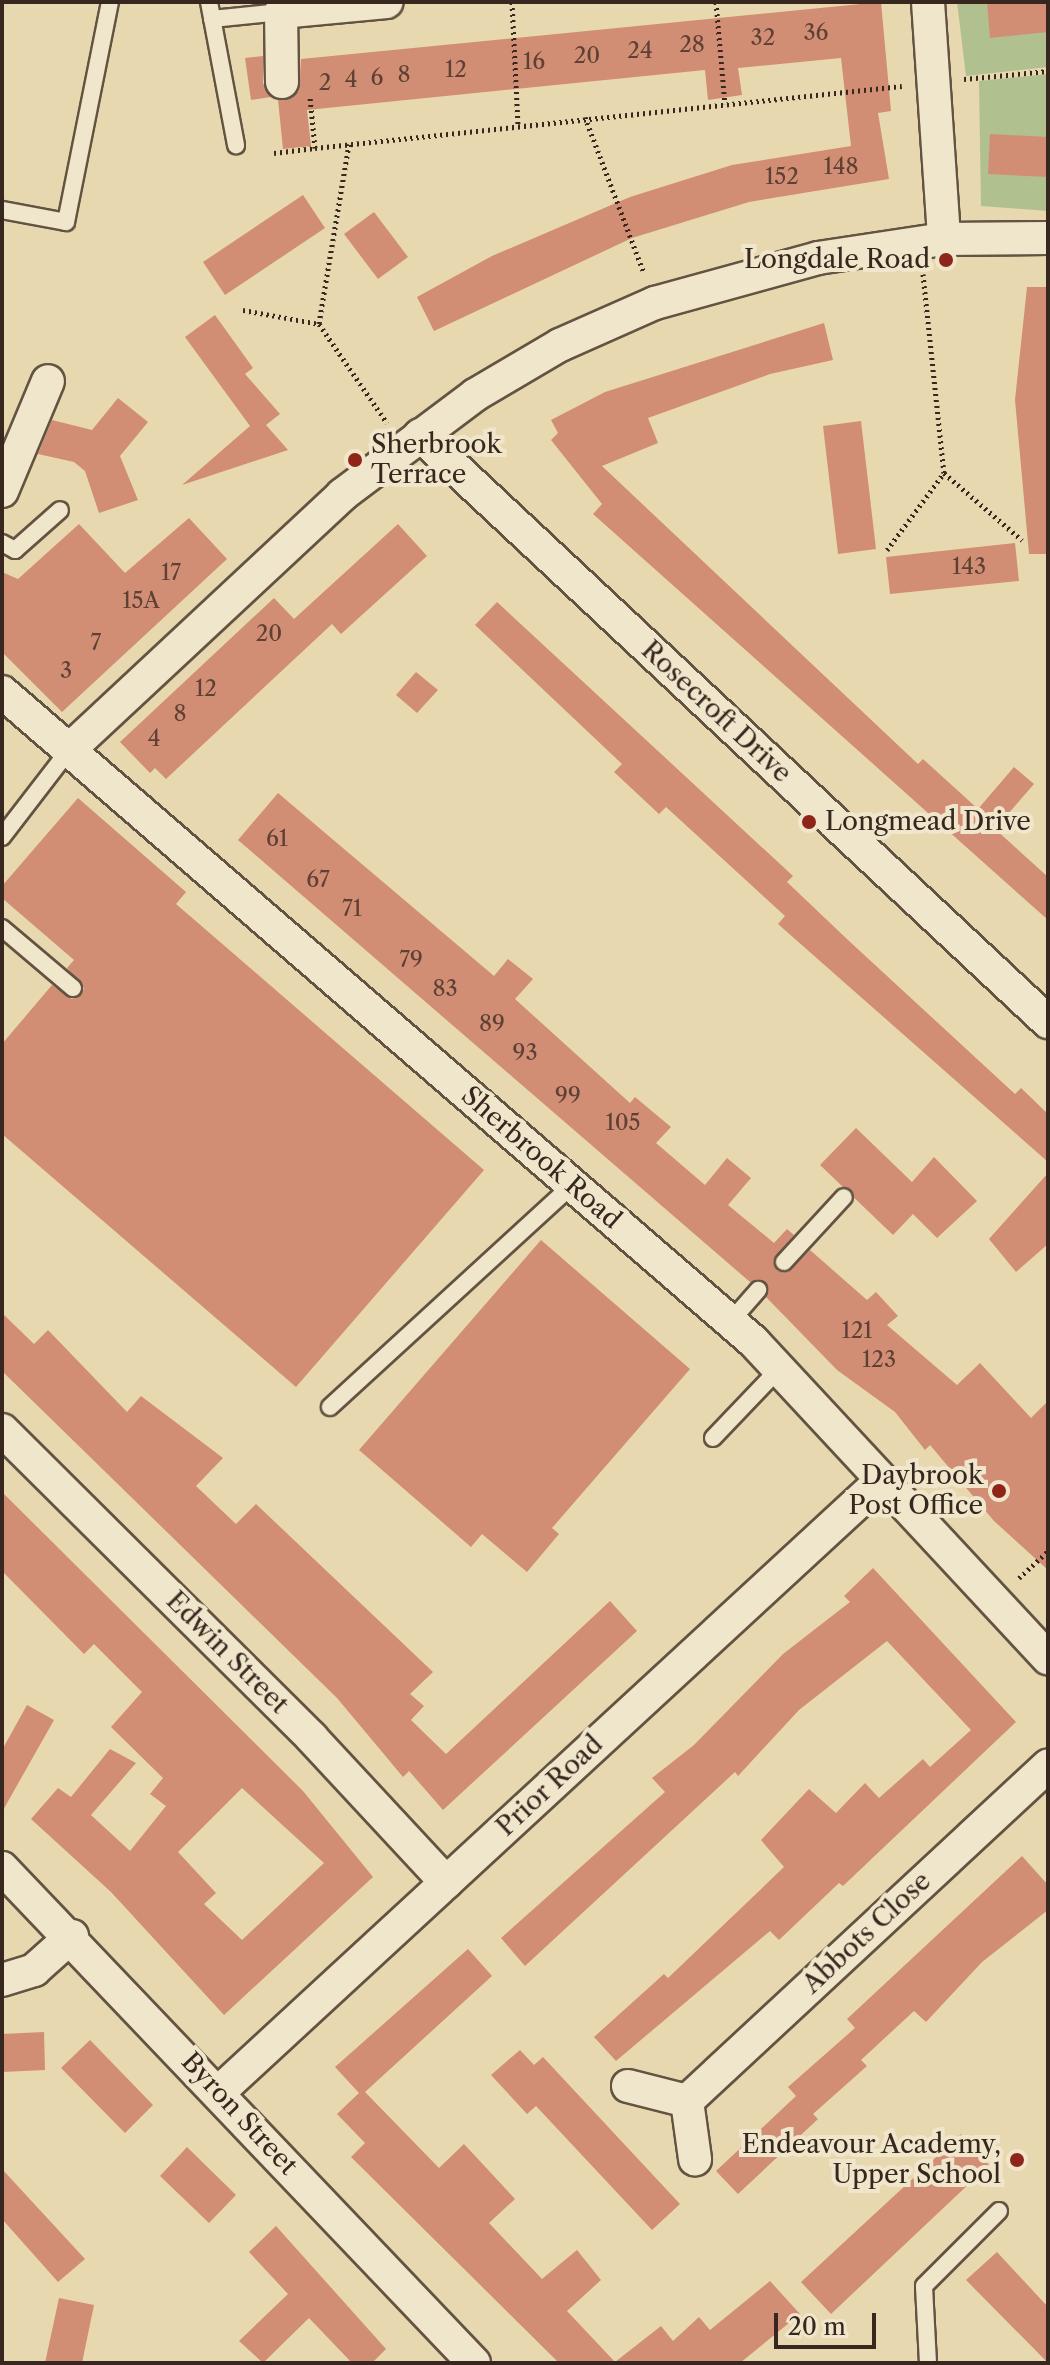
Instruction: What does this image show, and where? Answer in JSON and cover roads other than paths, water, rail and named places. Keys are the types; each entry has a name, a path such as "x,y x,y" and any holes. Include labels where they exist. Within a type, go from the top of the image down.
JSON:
{"street":[{"path":"282,82 281,12 387,2"},
{"path":"928,2 935,82 932,240"},
{"path":"69,750 261,571 412,441 560,345 655,303 818,258 932,240 1048,238"},
{"path":"2,491 48,381"},
{"name":"Rosecroft Drive","path":"412,441 1048,1022"},
{"name":"Sherbrook Road","path":"2,692 730,1322 779,1369 1048,1658"},
{"name":"Edwin Street","path":"2,1430 312,1738 446,1882"},
{"name":"Prior Road","path":"219,2092 882,1480"},
{"name":"Abbots Close","path":"687,2101 1048,1765"},
{"name":"Byron Street","path":"2,1868 72,1936 474,2363"},
{"path":"2,1980 34,1970 72,1936"},
{"path":"628,2086 687,2101 695,2159"}],"lane":[{"path":"2,210 66,222 110,2"},
{"path":"236,145 211,10 281,12"},
{"path":"2,543 15,550 60,510"},
{"path":"2,837 69,750"},
{"path":"2,928 73,988"},
{"path":"330,1407 572,1185"},
{"path":"784,1262 844,1197"},
{"path":"730,1322 758,1290"},
{"path":"713,1438 779,1369"},
{"path":"928,2363 924,2286 999,2211"}],"place":[{"name":"Longdale Road","path":"946,260"},
{"name":"Sherbrook Terrace","path":"355,460"},
{"name":"Longmead Drive","path":"809,822"},
{"name":"Daybrook Post Office","path":"999,1491"},
{"name":"Endeavour Academy, Upper School","path":"1017,2160"}]}
